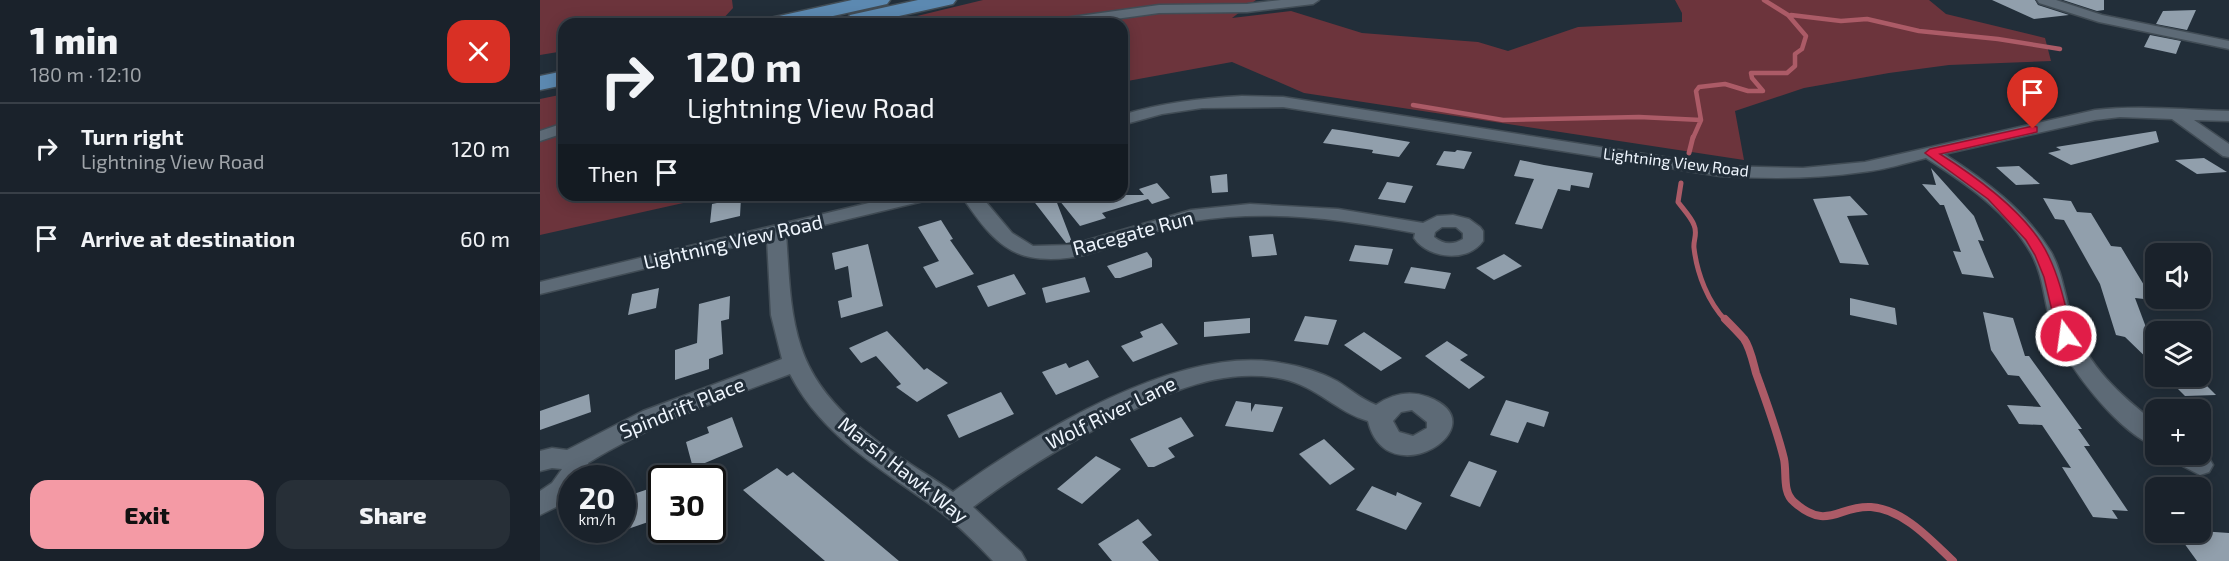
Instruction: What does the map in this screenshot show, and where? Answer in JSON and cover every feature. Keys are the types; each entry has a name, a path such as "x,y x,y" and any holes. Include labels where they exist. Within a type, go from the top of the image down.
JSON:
{"main road":[{"path":"796,18 880,0"},
{"path":"863,18 946,0"},
{"path":"540,69 558,66"},
{"path":"540,82 558,79"}],"street":[{"path":"1094,18 1159,9 1247,8 1313,0"},
{"path":"2043,0 2099,18 2229,45"},
{"path":"2213,41 2229,34"},
{"name":"Lightning View Road","path":"1128,118 1167,108 1225,100 1283,102 1720,171 1803,173 1865,167 2095,115 2120,112 2173,112 2229,116"},
{"path":"2173,112 2193,129 2229,152"},
{"path":"540,136 558,130"},
{"path":"1930,153 1967,176 1992,196 2031,238 2042,255 2051,277 2066,336 2077,355 2115,402 2145,428"},
{"name":"Lightning View Road","path":"540,288 901,201"},
{"name":"Racegate Run","path":"975,201 1009,242 1032,252 1068,251 1162,222 1190,216 1273,208 1332,212 1425,229"},
{"name":"Marsh Hawk Way","path":"776,232 785,328 796,363 813,393 837,421 870,449 953,507 1011,561"},
{"name":"Spindrift Place","path":"579,465 596,444 632,427 796,363"},
{"name":"Wolf River Lane","path":"953,507 1023,457 1060,435 1163,385 1220,369 1249,367 1277,369 1300,375 1323,384 1363,412 1381,416"},
{"path":"540,461 563,458 567,465"},
{"name":"Spindrift Place","path":"540,504 558,493"}],"shaded area":[{"path":"540,0 732,0 733,8 724,18 558,18 558,52 540,55"},
{"path":"983,0 1256,0 1232,18 1291,11 1362,33 1478,42 1508,51 1578,27 1682,22 1682,13 1675,0 1929,0 1946,14 2045,38 2051,61 1949,65 1804,88 1735,111 1744,160 1304,93 1232,62 1128,81 1128,18 909,18"},
{"path":"558,95 558,201 692,201 540,235 540,99"}],"building":[{"path":"1992,0 2035,0 2038,5 2069,15 2034,19"},
{"path":"2063,0 2104,0 2104,10 2097,11"},
{"path":"2196,10 2187,30 2156,24 2163,11"},
{"path":"2150,35 2181,41 2176,54 2144,47"},
{"path":"1332,129 1410,142 1399,157 1372,153 1373,150 1323,143"},
{"path":"2156,131 2159,142 2071,165 2048,153 2061,150 2056,147"},
{"path":"1457,150 1472,152 1464,169 1436,165 1444,151 1455,152"},
{"path":"2204,158 2227,172 2197,174 2175,160"},
{"path":"1520,160 1593,173 1589,188 1571,185 1570,191 1558,189 1542,229 1515,224 1534,179 1514,176"},
{"path":"2019,166 2040,184 2016,185 1996,167"},
{"path":"1931,168 1974,216 1984,241 1978,240 1994,278 1962,274 1953,251 1961,252 1944,205 1940,205 1922,184 1936,185"},
{"path":"1227,174 1228,192 1212,193 1210,176"},
{"path":"1387,182 1413,186 1405,203 1378,199"},
{"path":"1157,183 1170,198 1152,204 1148,199 1102,213 1106,218 1080,226 1060,201 1128,201 1128,195 1144,195 1139,189"},
{"path":"1850,196 1868,215 1847,216 1869,265 1840,263 1813,199"},
{"path":"2043,198 2071,201 2077,212 2091,213 2111,246 2121,247 2145,287 2145,299 2135,298 2145,325 2145,356 2125,337 2116,335 2100,284 2064,220 2055,219"},
{"path":"741,201 740,216 710,223 712,204"},
{"path":"1034,201 1056,201 1072,242 1066,243"},
{"path":"941,220 953,239 950,240 974,274 936,288 923,267 939,261 918,227"},
{"path":"1273,234 1277,255 1252,257 1249,236"},
{"path":"868,244 883,306 841,318 838,301 852,297 848,266 835,270 832,253"},
{"path":"1355,245 1393,249 1388,265 1349,261"},
{"path":"1147,252 1152,259 1152,267 1115,278 1107,266"},
{"path":"1504,254 1522,266 1494,280 1476,268"},
{"path":"1411,267 1451,273 1445,289 1404,283"},
{"path":"1014,274 1026,294 988,307 977,286"},
{"path":"1085,277 1090,292 1046,303 1042,288"},
{"path":"659,288 656,308 628,315 632,294"},
{"path":"730,296 729,319 721,321 723,354 709,359 709,369 675,380 675,350 697,343 699,304"},
{"path":"1850,298 1895,308 1897,325 1850,315"},
{"path":"1983,312 2013,318 2025,356 2029,356 2082,429 2078,429 2090,446 2084,446 2128,511 2112,510 2118,519 2093,517 2062,467 2071,468 2042,425 2019,424 2007,405 2041,407 2019,376 2008,375 1991,350"},
{"path":"1305,316 1337,320 1328,345 1294,341"},
{"path":"1250,318 1250,333 1204,337 1204,322"},
{"path":"1162,323 1178,344 1133,362 1121,346 1143,337 1140,332"},
{"path":"887,331 924,370 927,368 948,383 917,402 896,387 901,384 876,356 861,363 849,348"},
{"path":"1364,332 1402,358 1381,371 1344,345"},
{"path":"1447,341 1468,355 1460,360 1485,377 1469,389 1425,356"},
{"path":"1088,360 1099,377 1056,395 1042,372 1066,363 1069,368"},
{"path":"2176,387 2208,387 2216,395 2185,396"},
{"path":"1001,392 1014,414 959,438 947,415"},
{"path":"589,394 591,412 540,430 540,411"},
{"path":"1506,400 1549,412 1544,427 1527,422 1518,443 1490,435"},
{"path":"1236,401 1251,403 1251,412 1255,404 1283,407 1273,432 1225,426"},
{"path":"732,417 743,447 700,465 692,465 686,442 709,433 707,427"},
{"path":"1181,417 1194,436 1168,448 1175,457 1154,467 1148,467 1130,439"},
{"path":"1324,439 1355,469 1330,485 1299,454"},
{"path":"1096,456 1121,469 1082,504 1057,489"},
{"path":"1469,461 1497,471 1480,507 1450,496"},
{"path":"777,468 787,476 793,472 899,561 825,561 743,490"},
{"path":"1372,486 1396,496 1397,492 1422,503 1406,530 1356,510"},
{"path":"648,489 648,522 636,526 636,493"},
{"path":"1138,519 1152,535 1142,542 1159,561 1112,561 1098,544"},
{"path":"2211,532 2229,533 2229,561 2197,561 2184,543 2211,543"}],"waterway":[{"path":"1701,120 1696,91 1699,87 1725,84 1748,91 1763,91 1752,78 1751,73 1787,73 1795,66 1795,54 1802,49 1806,36 1788,15 1764,0"},
{"path":"1791,15 1841,21 1867,19 1919,31 1998,39 2060,49"},
{"path":"1413,105 1503,120 1639,117 1701,120"},
{"path":"1693,138 1701,120"},
{"path":"1689,153 1693,137"},
{"path":"1681,183 1678,202 1695,228 1694,248 1701,278 1714,305 1726,321"},
{"path":"1725,319 1744,339 1750,350 1784,459 1790,498 1806,511 1816,515 1833,515 1860,507 1883,509 1894,513 1916,527 1953,561"}],"route":[{"path":"2033,129 1930,153 1967,176 1992,196 2031,238 2042,255 2051,277 2066,336"}]}
